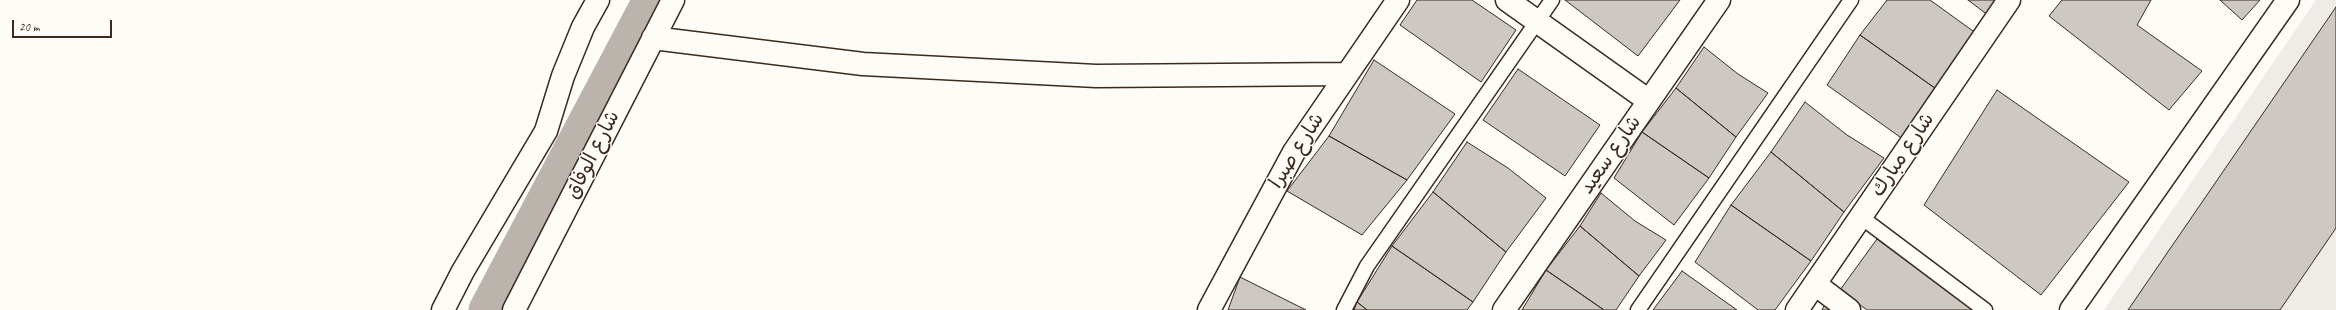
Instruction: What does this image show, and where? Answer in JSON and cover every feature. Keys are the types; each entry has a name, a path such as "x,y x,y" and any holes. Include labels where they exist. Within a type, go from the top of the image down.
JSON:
{"street":[{"path":"443,310 463,271 546,131 563,76 583,28 598,0"},
{"name":"شارع الوفاق","path":"514,310 673,0"},
{"name":"شارع صبرا","path":"1208,310 1294,152 1398,0"},
{"path":"1507,0 1649,100"},
{"name":"شارع سعيد","path":"1504,310 1718,0"},
{"name":"شارع مبارك","path":"1797,310 2009,0"},
{"path":"2071,310 2288,0"},
{"path":"653,38 863,64 1096,76 1347,74"},
{"path":"1815,284 1849,310"}],"lane":[{"path":"1344,310 1367,266 1552,0"},
{"path":"1638,310 1851,0"},
{"path":"1861,217 1985,310"}],"shaded area":[{"path":"2316,0 2336,0 2336,310 2104,310"}],"building":[{"path":"1417,0 1472,0 1516,30 1481,82 1400,25"},
{"path":"1565,0 1680,0 1638,56"},
{"path":"1887,0 1930,0 1980,36 1939,91 1860,35"},
{"path":"1968,0 2001,0 1989,16"},
{"path":"2062,0 2151,0 2137,25 2202,71 2169,110 2049,16"},
{"path":"2220,0 2260,0 2242,20"},
{"path":"2336,7 2336,228 2280,310 2128,310"},
{"path":"1860,35 1939,91 1907,142 1827,85"},
{"path":"1704,47 1738,74 1768,93 1736,137 1676,88"},
{"path":"1374,60 1455,114 1407,180 1329,136"},
{"path":"1518,69 1600,125 1565,176 1483,120"},
{"path":"1676,88 1736,137 1709,178 1642,132"},
{"path":"1997,90 2129,182 2041,295 1924,205"},
{"path":"1805,102 1847,135 1884,158 1844,212 1771,152"},
{"path":"1642,132 1709,178 1674,225 1614,178"},
{"path":"1329,136 1407,180 1362,235 1287,191"},
{"path":"1467,142 1508,168 1546,198 1506,252 1433,192"},
{"path":"1771,152 1844,212 1811,261 1731,205"},
{"path":"1433,192 1506,252 1473,302 1392,246"},
{"path":"1601,193 1635,221 1666,240 1639,276 1580,226"},
{"path":"1731,205 1811,261 1775,310 1758,310 1695,262"},
{"path":"1580,226 1639,276 1616,310 1604,310 1546,270"},
{"path":"1877,239 1973,310 1867,310 1840,290"},
{"path":"1392,246 1473,302 1467,310 1367,310 1357,302"},
{"path":"1546,270 1604,310 1522,310"},
{"path":"1682,271 1737,310 1653,310"},
{"path":"1240,277 1306,310 1228,310"},
{"path":"1357,302 1367,310 1354,310"},
{"path":"1825,304 1833,310 1822,310"}],"waterway":[{"path":"486,310 650,0"}]}
